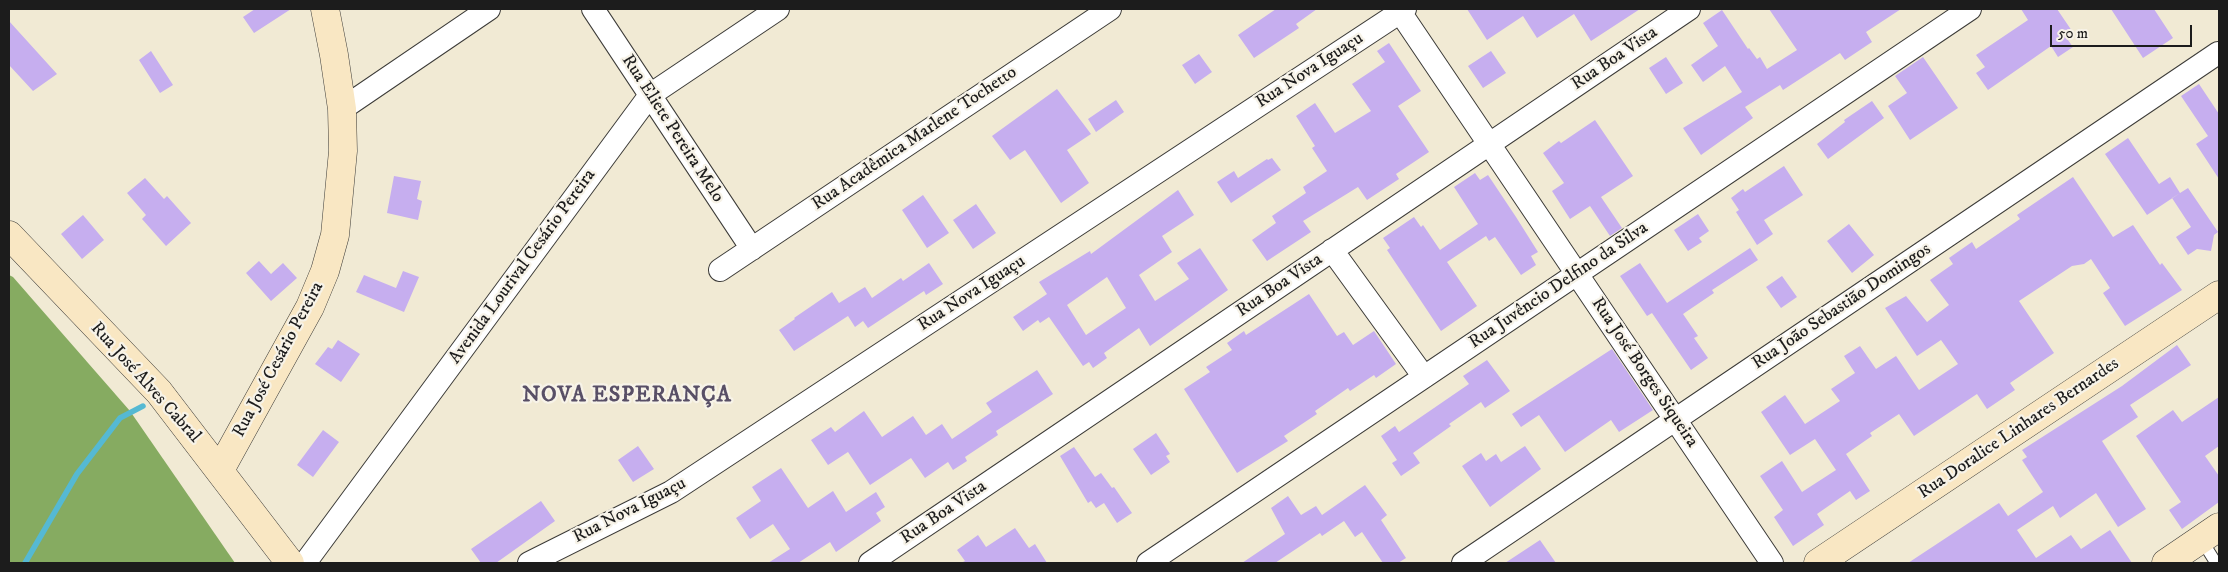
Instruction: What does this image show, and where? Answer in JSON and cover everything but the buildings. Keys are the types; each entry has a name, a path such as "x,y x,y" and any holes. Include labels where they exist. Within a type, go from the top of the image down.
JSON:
{"street":[{"name":"Rua José Cesário Pereira","path":"220,470 310,307 325,271 335,235 343,151 342,109 325,9"},
{"path":"342,109 489,9"},
{"name":"Rua Eliete Pereira Melo","path":"593,9 752,249"},
{"name":"Avenida Lourival Cesário Pereira","path":"305,563 650,95 778,9"},
{"name":"Rua Acadêmica Marlene Tochetto","path":"720,270 1110,9"},
{"name":"Rua Boa Vista","path":"870,563 1689,9"},
{"name":"Rua Juvêncio Delfino da Silva","path":"1148,563 1970,9"},
{"name":"Rua José Borges Siqueira","path":"1401,10 1489,144 1772,563"},
{"name":"Rua Nova Iguaçu","path":"529,563 671,492 1401,10"},
{"name":"Rua João Sebastião Domingos","path":"1464,563 2218,53 2219,55"},
{"name":"Rua José Alves Cabral","path":"9,235 159,392 290,563"},
{"path":"1332,250 1424,377"},
{"name":"Rua Doralice Linhares Bernardes","path":"1818,563 2219,295"},
{"path":"2166,563 2210,533"}],"lane":[{"path":"2210,533 2216,563"}],"green space":[{"path":"9,275 13,277 130,411 235,563 9,563"}],"waterway":[{"path":"25,563 77,474 120,418 143,406"}],"district":[{"name":"NOVA ESPERANÇA","path":"627,396"}]}
